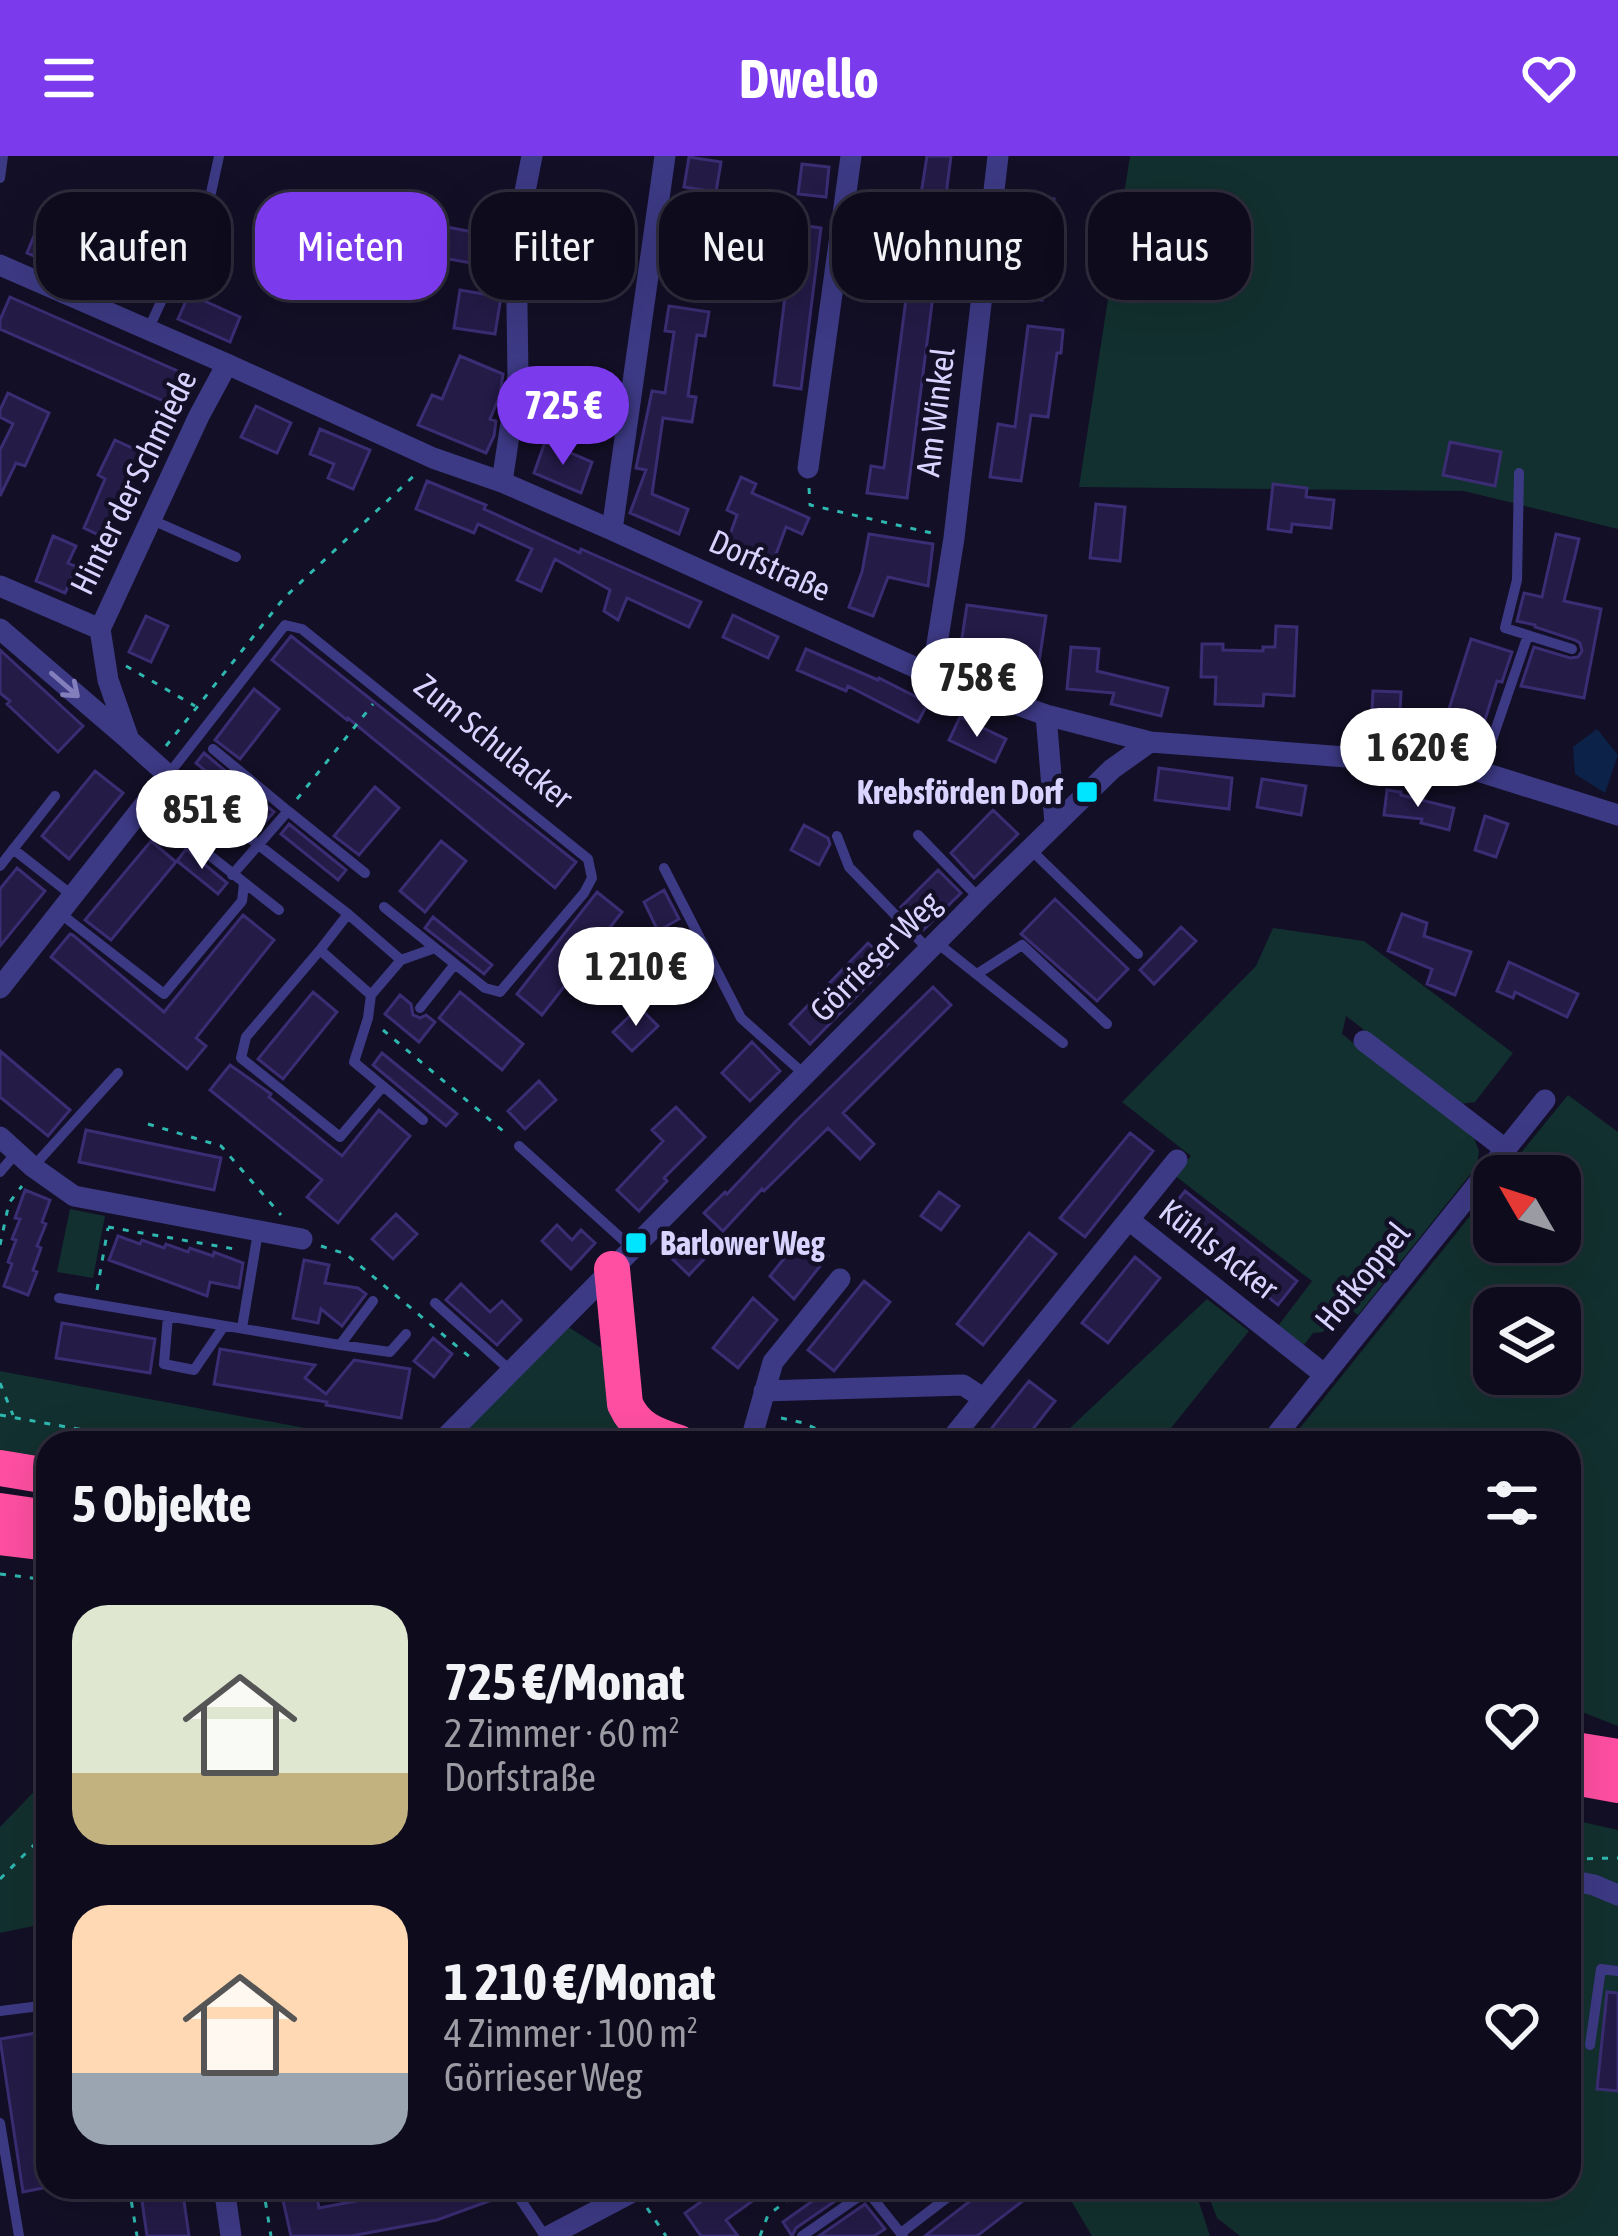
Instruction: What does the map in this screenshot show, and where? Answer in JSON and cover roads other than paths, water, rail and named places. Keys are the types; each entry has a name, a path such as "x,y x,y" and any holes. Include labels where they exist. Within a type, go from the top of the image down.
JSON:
{"highway":[{"path":"622,1258 625,1404 631,1419 646,1431"},
{"path":"0,1468 36,1474"},
{"path":"0,1486 36,1491"},
{"path":"0,1511 36,1516"},
{"path":"0,1537 36,1542"},
{"path":"1581,1751 1618,1757"},
{"path":"1581,1778 1618,1785"}],"street":[{"path":"502,482 518,376 516,237 532,156"},
{"path":"612,530 665,156"},
{"path":"808,468 851,156"},
{"name":"Am Winkel","path":"932,675 954,538 998,156"},
{"name":"Dorfstraße","path":"0,266 433,458 612,530 932,675 1046,715 1150,742 1425,763 1481,772 1618,815"},
{"name":"Hinter der Schmiede","path":"130,740 108,680 100,628 227,364"},
{"name":"Hinter der Schmiede","path":"0,586 100,628"},
{"name":"Hinter der Schmiede","path":"0,629 160,769"},
{"path":"1046,715 1055,824"},
{"name":"Görrieser Weg","path":"452,1431 932,945 1112,769 1150,742"},
{"name":"Zum Schulacker","path":"0,988 67,905 160,769"},
{"path":"1364,1041 1505,1149"},
{"name":"Hofkoppel","path":"1280,1431 1545,1100"},
{"path":"22,1156 74,1196 302,1239"},
{"name":"Kühls Acker","path":"957,1431 1177,1160"},
{"name":"Kühls Acker","path":"1129,1220 1325,1375"},
{"path":"753,1431 773,1362 839,1279"},
{"path":"764,1391 963,1384 983,1398"},
{"path":"1581,1882 1618,1895"},
{"path":"226,2199 231,2236"},
{"path":"547,2236 619,2199"}],"lane":[{"path":"0,178 3,156"},
{"path":"147,331 211,193 219,156"},
{"path":"1520,473 1517,580 1505,628 1572,649"},
{"path":"151,520 236,557"},
{"name":"Zum Schulacker","path":"160,769 285,625 302,629 588,859 592,878 500,992 484,988 384,907"},
{"path":"1481,772 1528,635"},
{"path":"213,749 365,873"},
{"path":"160,769 401,960"},
{"path":"0,866 55,796"},
{"path":"232,875 288,811"},
{"path":"170,824 279,910"},
{"path":"918,835 980,898"},
{"path":"837,836 849,867 932,945 1063,1042"},
{"path":"13,849 164,994 242,901 244,884"},
{"path":"1030,849 1138,954"},
{"path":"664,868 741,1018 804,1074"},
{"path":"348,914 246,1037 241,1058 340,1138 383,1086"},
{"path":"977,974 1022,945 1107,1024"},
{"path":"423,1120 354,1062 370,995 401,960 435,948"},
{"path":"320,950 370,995"},
{"path":"420,1007 455,964"},
{"path":"0,1172 118,1072"},
{"path":"519,1146 622,1258"},
{"path":"242,1328 258,1232"},
{"path":"58,1298 390,1352 406,1334"},
{"path":"340,1345 373,1301"},
{"path":"435,1304 505,1376"},
{"path":"168,1316 164,1364 194,1370 224,1326"},
{"path":"1590,2045 1601,1969 1618,1971"},
{"path":"0,2011 36,2006"},
{"path":"0,2123 19,2236"},
{"path":"521,2199 547,2236"},
{"path":"802,2236 852,2199"},
{"path":"873,2199 900,2232"},
{"path":"881,2236 900,2232 945,2199"}],"water":[{"path":"1597,729 1618,755 1605,793 1575,774 1573,747"}],"place":[{"name":"Krebsförden Dorf","path":"1087,792"},
{"name":"Barlower Weg","path":"636,1243"}]}
